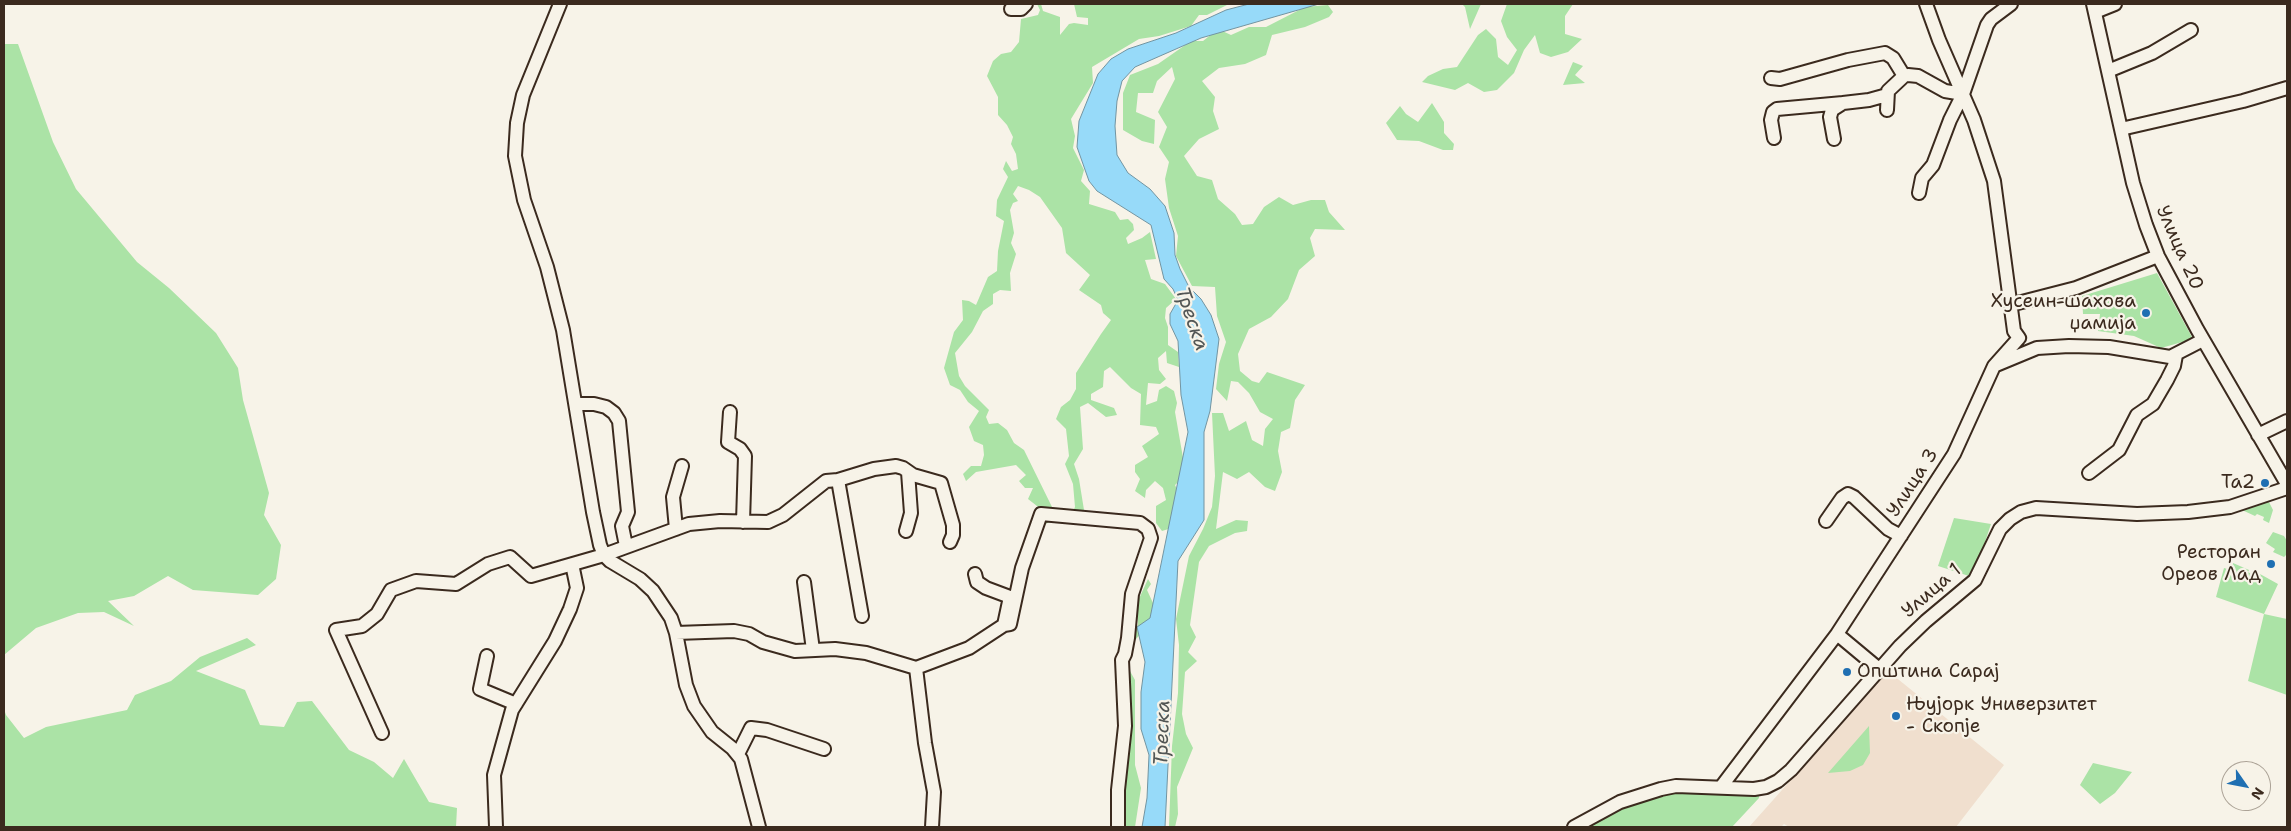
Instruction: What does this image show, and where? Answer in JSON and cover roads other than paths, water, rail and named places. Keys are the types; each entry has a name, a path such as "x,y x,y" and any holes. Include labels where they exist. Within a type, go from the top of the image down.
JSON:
{"street":[{"path":"560,4 523,95 517,123 515,156 524,200 548,267 563,330 593,512 604,555 610,561 640,579 653,591 671,618 676,632 686,685 694,706 712,732 738,754 759,827"},
{"path":"1011,9 1021,8 1026,4"},
{"path":"1926,4 1939,40 1964,94 1994,181 2014,331 2026,344 2037,348"},
{"path":"1919,193 1922,178 1933,165 1950,120 1964,94 1987,25 2011,4"},
{"path":"2094,8 2115,4"},
{"name":"Улица 20","path":"2094,8 2136,192 2158,256 2203,340 2287,484"},
{"path":"2108,71 2152,53 2191,30"},
{"path":"1771,78 1780,79 1848,60 1885,53 1893,58 1904,76"},
{"path":"1774,138 1771,120 1773,112 1777,109 1869,100 1887,95 1904,76 1918,76 1945,91 1964,94"},
{"path":"2121,129 2243,101 2287,88"},
{"path":"1887,95 1887,110"},
{"path":"1834,139 1830,113 1843,103"},
{"path":"2010,305 2076,288 2158,256"},
{"name":"Улица 3","path":"1721,787 1837,634 1954,454 1994,366 2019,338"},
{"path":"1994,366 2037,348 2069,346 2109,347 2163,356 2176,355 2203,340"},
{"path":"2089,473 2119,450 2137,416 2153,404 2171,372 2176,355"},
{"path":"576,404 594,404 606,407 614,413 619,421 628,512 622,526 626,546"},
{"path":"730,412 728,442 740,449 745,456 743,522"},
{"path":"2258,435 2287,421"},
{"path":"676,529 673,497 682,466"},
{"path":"382,733 336,630 362,626 377,614 391,590 416,580 456,584 488,564 510,557 531,576 604,555 689,524 768,522 783,515 826,481 838,480 874,469 896,466 913,475 941,482 953,525 953,535 950,542"},
{"path":"906,531 911,513 908,472"},
{"path":"838,480 862,616"},
{"name":"Улица 1","path":"1574,827 1613,805 1651,791 1676,786 1748,789 1769,786 1785,776 1879,669 1926,621 1975,580 2000,529 2010,518 2021,512 2036,508 2137,514 2188,512 2230,507 2287,488"},
{"path":"1826,521 1842,498 1848,494 1854,497 1888,529 1901,536"},
{"path":"676,632 734,631 749,634 763,642 795,651 835,649 866,653 916,668 969,648 1010,624 1022,568 1041,514 1140,523 1148,529 1151,538 1132,594 1128,638 1122,660 1125,726 1118,790 1118,827"},
{"path":"496,827 494,776 512,710 555,641 570,609 577,588 572,564"},
{"path":"975,574 977,582 1010,597 1004,626"},
{"path":"804,582 813,650"},
{"path":"1837,634 1879,669"},
{"path":"487,656 480,689 516,704"},
{"path":"916,668 925,743 934,792 932,827"},
{"path":"738,754 751,728 767,730 824,749"}],"water":[{"name":"Треска","path":"1249,4 1319,4 1201,38 1135,67 1122,81 1117,101 1115,126 1117,155 1128,173 1150,189 1165,206 1174,233 1175,255 1180,269 1189,287 1201,299 1211,315 1219,339 1210,411 1204,432 1204,520 1178,561 1165,827 1142,827 1147,798 1149,755 1141,729 1141,692 1145,662 1137,627 1150,618 1188,432 1181,395 1178,341 1170,324 1170,314 1178,300 1173,289 1164,279 1151,225 1097,191 1089,181 1077,147 1079,121 1098,74 1111,59 1128,49 1176,33 1226,10"}],"place":[{"name":"Хусеин-шахова џамија","path":"2146,313"},
{"name":"Ta2","path":"2265,483"},
{"name":"Ресторан Ореов Лад","path":"2271,564"},
{"name":"Општина Сарај","path":"1847,672"},
{"name":"Њујорк Универзитет - Скопје","path":"1896,716"}]}
